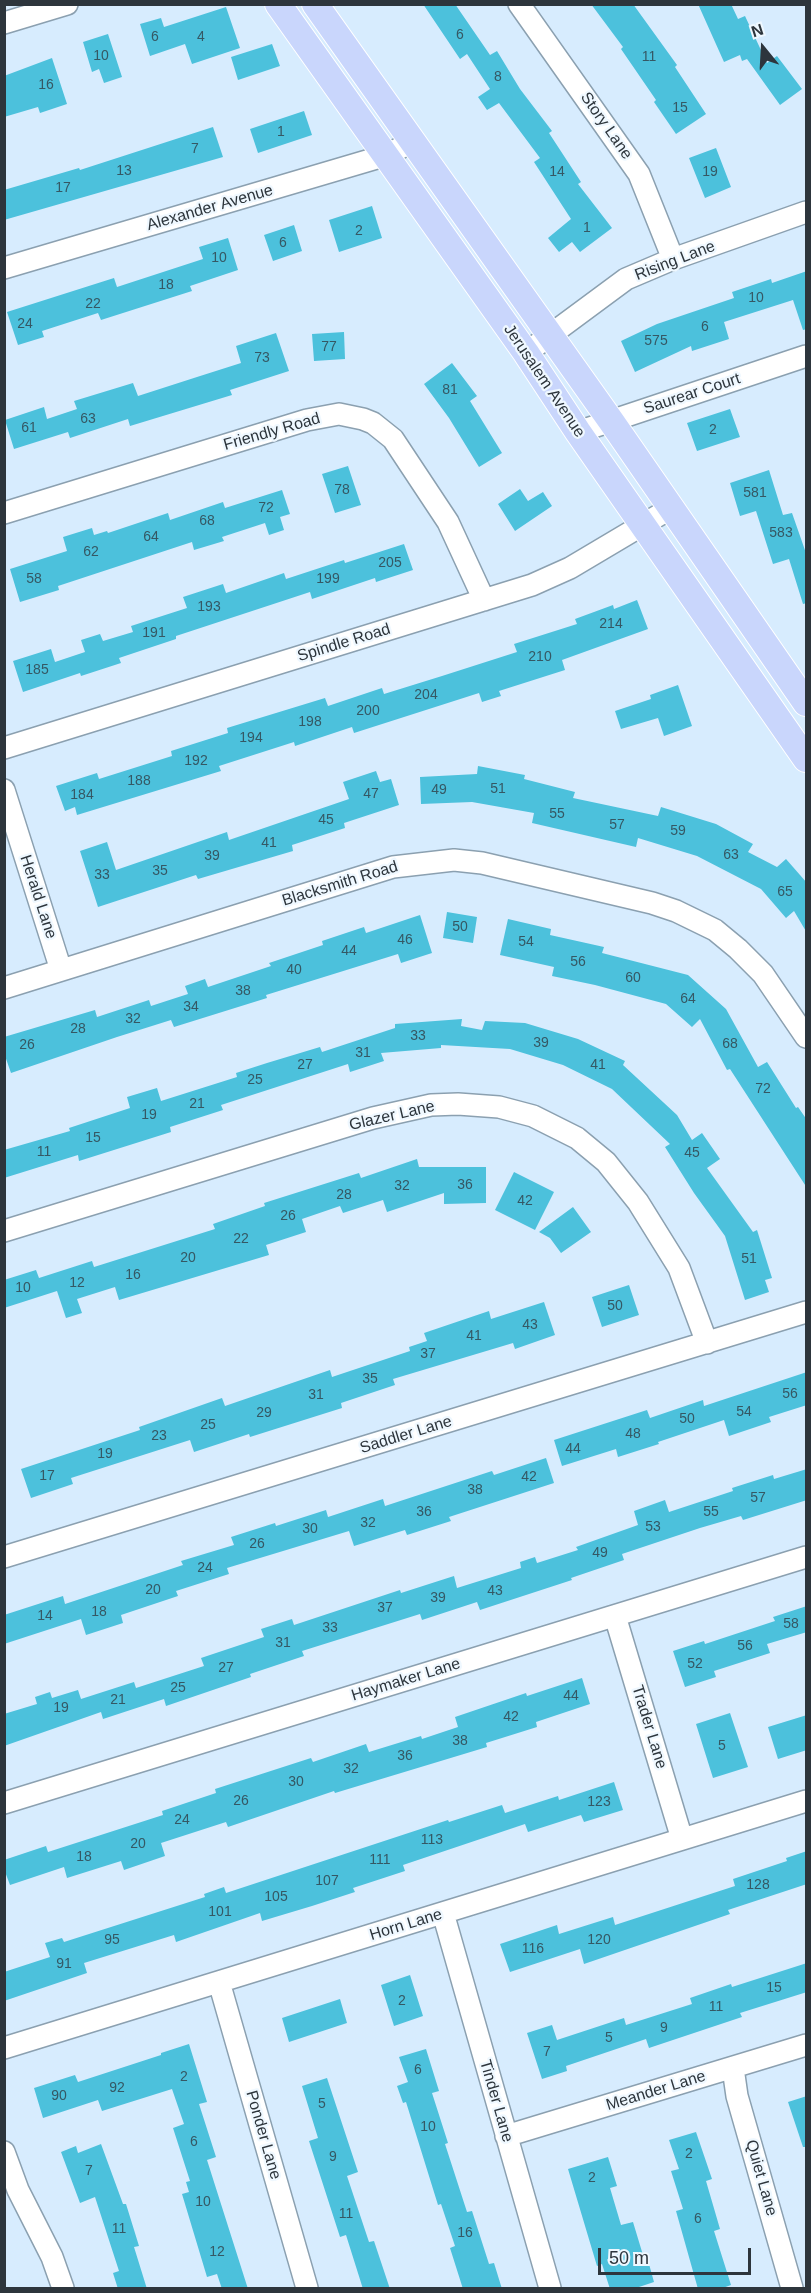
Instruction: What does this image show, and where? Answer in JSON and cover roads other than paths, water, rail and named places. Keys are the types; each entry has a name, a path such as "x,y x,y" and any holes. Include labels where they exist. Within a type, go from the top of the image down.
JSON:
{"main road":[{"name":"Jerusalem Avenue","path":"315,4 611,421 807,704"},
{"name":"Jerusalem Avenue","path":"281,5 526,353 578,432 807,759"}],"street":[{"path":"4,23 67,4"},
{"name":"Story Lane","path":"519,4 634,165 650,196 673,259"},
{"name":"Alexander Avenue","path":"4,268 387,155 413,141"},
{"name":"Rising Lane","path":"526,353 626,279 673,259 807,212"},
{"name":"Saurear Court","path":"578,432 807,356"},
{"name":"Friendly Road","path":"4,513 307,420 339,414 363,418 373,423 393,440 448,522 484,600"},
{"name":"Spindle Road","path":"4,748 532,585 570,568 671,508"},
{"name":"Herald Lane","path":"4,790 61,970"},
{"name":"Blacksmith Road","path":"4,987 393,867 454,860 482,863 676,910 715,930 738,949 763,974 807,1037"},
{"name":"Glazer Lane","path":"4,1232 373,1118 431,1105 499,1107 533,1116 577,1138 606,1161 638,1202 679,1268 707,1343"},
{"name":"Saddler Lane","path":"4,1557 807,1312"},
{"name":"Haymaker Lane","path":"4,1803 807,1557"},
{"name":"Trader Lane","path":"615,1616 682,1839"},
{"name":"Horn Lane","path":"4,2048 807,1801"},
{"name":"Tinder Lane","path":"443,1913 550,2289"},
{"name":"Ponder Lane","path":"219,1982 307,2289"},
{"name":"Meander Lane","path":"507,2136 807,2045"},
{"name":"Quiet Lane","path":"733,2068 738,2096 792,2289"},
{"path":"4,2152 18,2190 52,2257 63,2289"}]}
